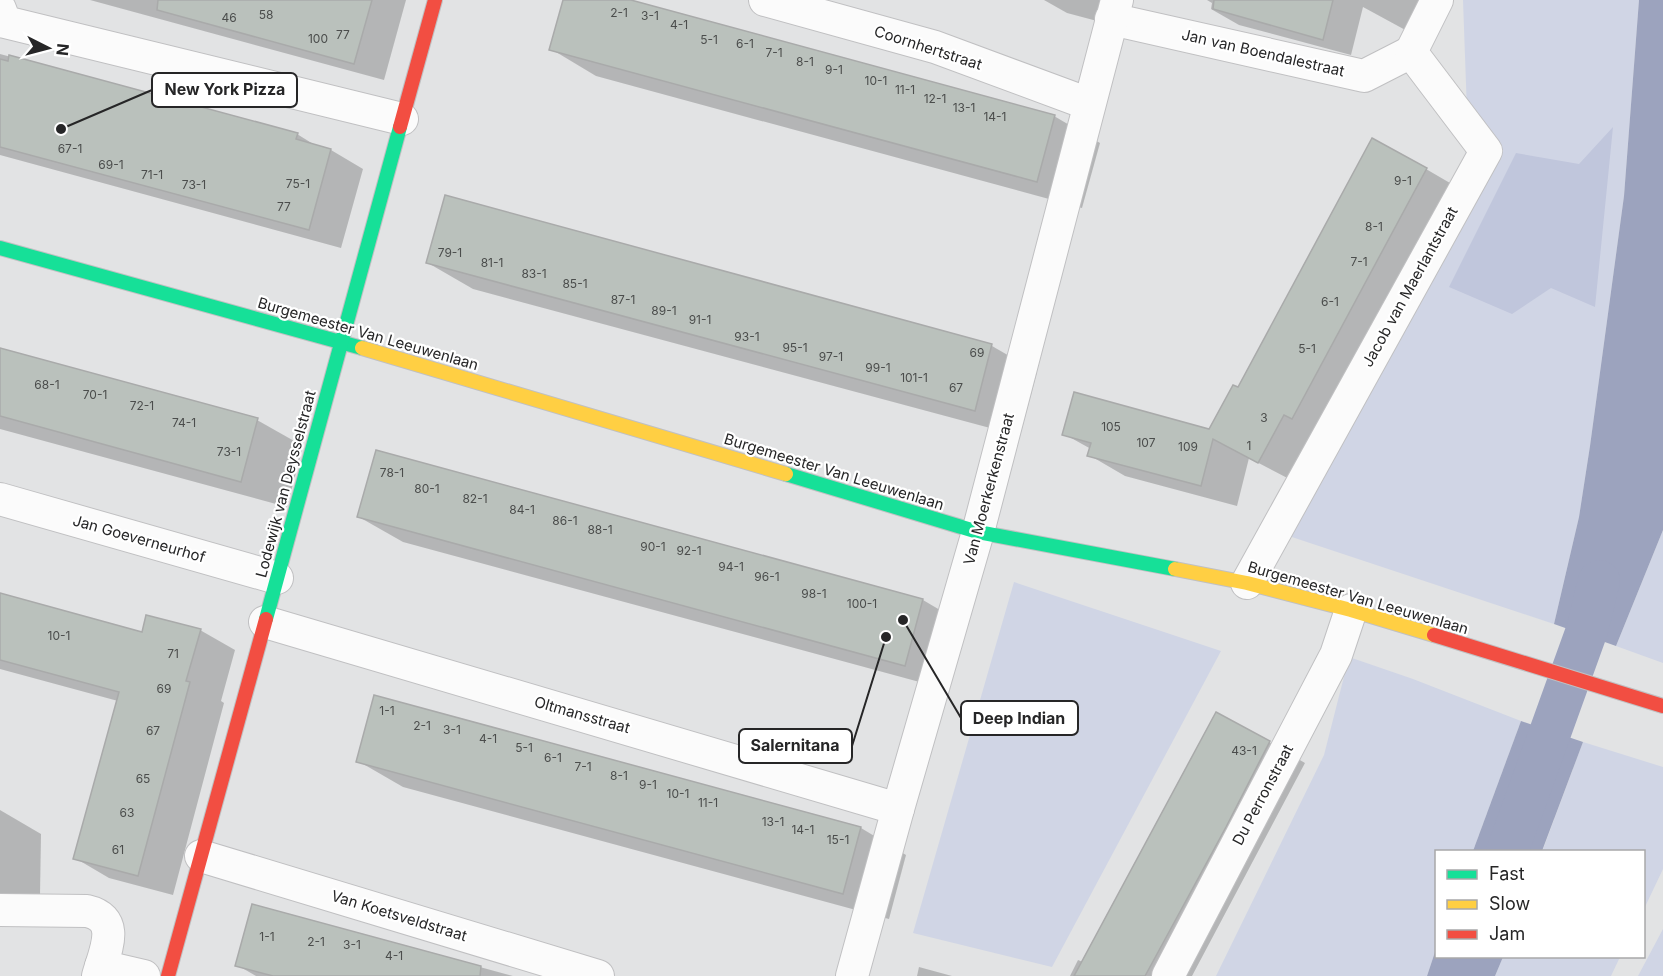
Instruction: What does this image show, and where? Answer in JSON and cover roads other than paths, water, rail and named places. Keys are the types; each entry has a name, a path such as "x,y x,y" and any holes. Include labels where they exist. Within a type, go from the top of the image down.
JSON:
{"street":[{"name":"Lodewijk van Deysselstraat","path":"168,976 435,0"},
{"name":"Coornhertstraat","path":"765,0 935,47 1089,104"},
{"path":"1411,52 1437,0"},
{"path":"0,9 5,22 402,119"},
{"name":"Van Moerkerkenstraat","path":"852,976 978,532 1114,10"},
{"name":"Jan van Boendalestraat","path":"1114,10 1364,76 1411,52"},
{"name":"Jacob van Maerlantstraat","path":"1247,583 1486,151 1411,52"},
{"name":"Burgemeester Van Leeuwenlaan","path":"0,248 401,359 978,532 1247,583 1350,610 1663,706"},
{"name":"Jan Goeverneurhof","path":"0,500 277,578"},
{"name":"Du Perronstraat","path":"1168,976 1336,655 1350,610"},
{"name":"Oltmansstraat","path":"265,622 898,809"},
{"name":"Van Koetsveldstraat","path":"201,856 598,976"},
{"path":"0,910 87,911 97,914 104,918 109,933 100,971 144,976"}],"waterway":[{"path":"1508,850 1587,630 1599,581"}],"place":[{"name":"New York Pizza","path":"61,129"},
{"name":"Deep Indian","path":"903,620"},
{"name":"Salernitana","path":"886,637"}]}
